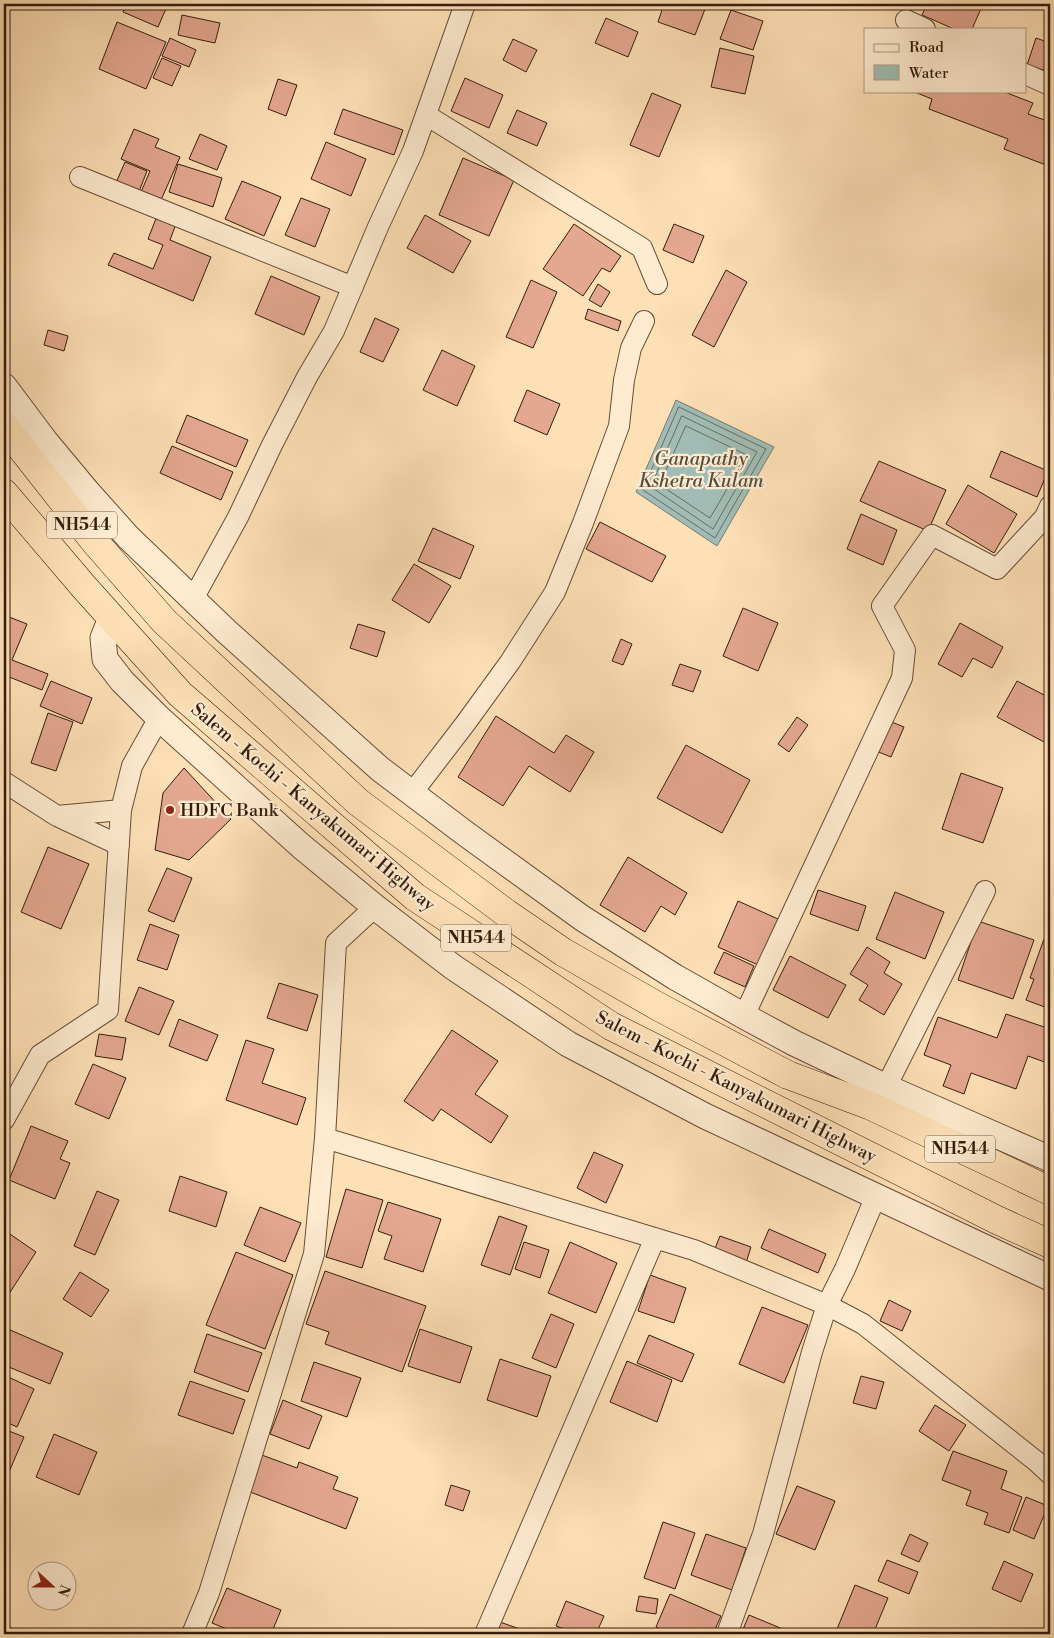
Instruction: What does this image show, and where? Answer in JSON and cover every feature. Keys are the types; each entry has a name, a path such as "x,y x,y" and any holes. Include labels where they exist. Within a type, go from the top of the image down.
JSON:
{"highway":[{"name":"Salem - Kochi - Kanyakumari Highway","path":"4,426 95,542 164,621 358,802 506,913 563,952 658,1007 788,1075 871,1106 1050,1191"},
{"name":"Salem - Kochi - Kanyakumari Highway","path":"4,494 111,618 180,694 415,897 611,1026 997,1220 1050,1244"}],"street":[{"path":"194,599 238,517 307,377 334,331 413,150 465,4"},
{"path":"906,20 923,28"},
{"path":"1026,74 1050,85"},
{"path":"426,116 642,248 657,284"},
{"path":"80,177 353,287"},
{"path":"412,793 466,724 555,592 619,426 624,380 631,348 644,321"},
{"path":"4,386 46,442 128,537 226,631 380,769 466,834 582,918 675,977 744,1016 794,1043 886,1087 1050,1159"},
{"path":"744,1016 902,678 905,650 882,606 932,535 997,569 1044,517 1050,506"},
{"path":"111,618 103,638 105,659 122,681 159,718 301,846 375,907 453,967 568,1044 705,1116 1050,1278"},
{"path":"4,1120 40,1055 108,1010 122,810 132,766 159,718"},
{"path":"4,782 57,816 119,845"},
{"path":"57,816 122,810"},
{"path":"886,1087 985,891"},
{"path":"192,1634 209,1593 314,1254 325,1138 336,943 375,907"},
{"path":"325,1138 694,1250 827,1305 863,1324 1050,1474"},
{"path":"727,1634 764,1534 812,1352 827,1305 845,1269 876,1196"},
{"path":"486,1634 655,1238"}],"water":[{"name":"Ganapathy Kshetra Kulam","path":"676,400 774,447 717,546 636,492"}],"building":[{"path":"126,4 168,4 158,27 123,12"},
{"path":"664,4 707,4 695,35 658,22"},
{"path":"927,4 983,4 972,28 952,28 922,15"},
{"path":"731,10 763,21 753,50 720,39"},
{"path":"182,15 220,23 215,43 178,35"},
{"path":"606,18 638,32 628,57 595,43"},
{"path":"117,22 166,42 146,89 99,69"},
{"path":"170,38 196,50 189,67 162,56"},
{"path":"1036,38 1050,43 1050,72 1027,65"},
{"path":"513,39 537,50 526,72 503,60"},
{"path":"720,48 754,56 745,94 711,87"},
{"path":"162,58 181,66 172,86 153,78"},
{"path":"465,78 503,95 489,128 451,111"},
{"path":"278,79 297,85 286,116 268,109"},
{"path":"914,92 1005,92 1033,103 1028,114 1050,122 1050,155 1046,165 1004,149 1008,139 929,109 932,99"},
{"path":"652,93 681,105 659,157 630,145"},
{"path":"343,109 403,130 394,155 334,134"},
{"path":"517,110 547,123 537,146 507,133"},
{"path":"134,129 159,139 155,147 180,157 161,200 141,192 150,171 121,159"},
{"path":"200,134 227,146 217,170 189,159"},
{"path":"326,142 366,159 351,196 311,179"},
{"path":"463,158 514,180 489,236 439,215"},
{"path":"125,162 147,171 138,194 115,185"},
{"path":"178,164 222,178 213,207 169,192"},
{"path":"242,181 281,197 264,236 225,219"},
{"path":"301,198 330,209 315,247 285,235"},
{"path":"425,215 471,241 453,273 407,248"},
{"path":"157,216 176,224 170,240 211,257 193,301 108,265 114,253 153,269 163,245 148,239"},
{"path":"574,224 621,256 610,272 602,268 583,296 543,269"},
{"path":"674,224 704,236 693,263 663,250"},
{"path":"726,270 747,282 714,347 692,335"},
{"path":"271,276 320,297 304,335 255,314"},
{"path":"531,280 557,292 533,348 506,337"},
{"path":"598,284 610,292 601,307 589,300"},
{"path":"588,309 621,321 618,331 585,319"},
{"path":"375,318 399,329 383,362 360,352"},
{"path":"48,330 68,336 64,351 44,345"},
{"path":"442,350 475,366 457,406 423,390"},
{"path":"527,390 560,404 547,435 514,421"},
{"path":"187,415 248,440 236,467 176,442"},
{"path":"172,446 233,472 221,500 160,473"},
{"path":"1001,451 1048,471 1037,497 990,477"},
{"path":"879,461 946,490 928,531 860,501"},
{"path":"968,485 1017,514 994,553 946,524"},
{"path":"861,514 897,530 883,565 847,549"},
{"path":"600,522 666,556 652,582 586,549"},
{"path":"433,528 474,546 460,579 418,561"},
{"path":"414,564 451,586 429,623 392,600"},
{"path":"743,608 778,623 758,671 723,656"},
{"path":"4,615 27,624 12,660 48,674 42,690 4,675"},
{"path":"960,623 1003,647 992,668 973,658 962,677 938,664"},
{"path":"358,624 385,632 377,657 350,648"},
{"path":"621,639 632,644 623,665 612,661"},
{"path":"680,664 701,671 693,692 672,685"},
{"path":"51,681 92,698 82,724 40,706"},
{"path":"1017,681 1050,698 1050,736 1046,743 997,717"},
{"path":"48,713 73,722 56,771 31,763"},
{"path":"496,716 554,753 566,735 594,752 570,792 529,766 503,806 458,777"},
{"path":"797,717 808,725 789,752 778,744"},
{"path":"884,719 904,727 891,757 871,749"},
{"path":"686,745 750,780 722,833 657,798"},
{"path":"184,768 231,819 189,860 155,850 163,793"},
{"path":"961,773 1003,788 983,843 942,829"},
{"path":"48,847 89,864 61,929 21,912"},
{"path":"628,857 687,893 675,915 661,906 645,932 600,905"},
{"path":"167,868 192,878 174,922 148,911"},
{"path":"818,890 866,906 858,931 810,914"},
{"path":"895,892 944,912 925,959 876,939"},
{"path":"738,901 778,919 758,965 718,947"},
{"path":"978,921 1034,940 1013,999 958,980"},
{"path":"150,924 179,935 167,970 137,960"},
{"path":"1044,939 1050,941 1050,1009 1026,1000 1034,979 1030,978"},
{"path":"867,947 890,962 884,973 902,984 884,1015 859,1000 868,985 850,974"},
{"path":"724,952 754,966 745,987 714,973"},
{"path":"790,956 846,985 828,1018 773,990"},
{"path":"279,983 318,995 307,1031 267,1018"},
{"path":"139,987 174,1001 159,1035 125,1021"},
{"path":"1006,1014 1050,1029 1050,1064 1028,1056 1016,1089 971,1073 964,1094 943,1086 951,1065 924,1055 938,1017 997,1038"},
{"path":"179,1019 218,1035 207,1061 169,1046"},
{"path":"452,1030 498,1061 475,1094 508,1116 491,1143 441,1109 433,1121 404,1101"},
{"path":"99,1034 126,1038 122,1060 95,1056"},
{"path":"246,1040 274,1049 262,1083 306,1098 297,1125 226,1100"},
{"path":"93,1064 126,1078 109,1119 75,1104"},
{"path":"31,1126 68,1141 60,1159 70,1163 55,1199 9,1180"},
{"path":"594,1152 623,1165 606,1203 577,1188"},
{"path":"180,1176 227,1192 216,1227 169,1211"},
{"path":"346,1189 383,1200 362,1268 326,1257"},
{"path":"97,1191 119,1200 95,1255 74,1246"},
{"path":"388,1202 441,1219 423,1272 384,1259 392,1236 378,1231"},
{"path":"260,1207 301,1223 285,1262 244,1245"},
{"path":"499,1216 527,1226 510,1275 481,1265"},
{"path":"769,1229 826,1254 818,1273 761,1248"},
{"path":"4,1230 36,1252 7,1297 4,1294"},
{"path":"720,1236 751,1247 746,1263 714,1251"},
{"path":"524,1242 549,1250 540,1278 515,1269"},
{"path":"570,1242 617,1263 596,1313 548,1293"},
{"path":"236,1252 293,1275 265,1349 206,1325"},
{"path":"325,1271 426,1306 402,1372 325,1344 329,1332 306,1324"},
{"path":"80,1272 109,1290 91,1317 63,1299"},
{"path":"650,1275 686,1288 674,1323 638,1311"},
{"path":"889,1300 911,1311 902,1331 880,1321"},
{"path":"762,1307 808,1325 784,1383 739,1364"},
{"path":"551,1314 574,1324 556,1368 532,1358"},
{"path":"8,1329 63,1353 50,1384 4,1365 4,1339"},
{"path":"420,1329 472,1347 460,1383 408,1366"},
{"path":"207,1334 262,1353 248,1392 194,1372"},
{"path":"649,1335 694,1354 682,1382 637,1363"},
{"path":"500,1359 551,1376 537,1417 487,1400"},
{"path":"627,1361 672,1380 657,1422 610,1402"},
{"path":"314,1362 361,1378 347,1417 301,1401"},
{"path":"4,1375 34,1389 17,1427 4,1421"},
{"path":"861,1376 884,1382 876,1409 853,1403"},
{"path":"190,1381 245,1400 233,1434 178,1415"},
{"path":"283,1400 322,1416 309,1449 270,1434"},
{"path":"935,1405 966,1425 949,1451 919,1431"},
{"path":"4,1429 24,1437 9,1472 4,1470"},
{"path":"54,1434 97,1452 79,1495 36,1477"},
{"path":"953,1451 1007,1471 1001,1489 1022,1497 1009,1533 984,1524 988,1513 966,1505 971,1491 942,1480"},
{"path":"259,1454 297,1468 299,1462 338,1477 333,1489 358,1498 346,1529 245,1490"},
{"path":"451,1485 470,1491 463,1511 445,1505"},
{"path":"797,1486 835,1501 815,1550 776,1534"},
{"path":"1026,1497 1048,1506 1034,1539 1013,1530"},
{"path":"663,1522 695,1533 675,1589 644,1578"},
{"path":"706,1534 746,1548 732,1590 691,1575"},
{"path":"910,1534 928,1543 919,1562 901,1554"},
{"path":"887,1560 918,1572 909,1594 878,1581"},
{"path":"1004,1561 1033,1574 1021,1602 992,1589"},
{"path":"855,1585 888,1598 873,1634 835,1634"},
{"path":"227,1588 281,1610 271,1634 239,1634 212,1623"},
{"path":"670,1594 721,1616 713,1634 672,1634 656,1627"},
{"path":"639,1596 658,1599 656,1614 636,1611"},
{"path":"566,1601 604,1616 596,1634 578,1634 556,1626"},
{"path":"749,1615 790,1632 789,1634 741,1634"},
{"path":"497,1621 534,1634 492,1634"},
{"path":"4,1624 13,1629 10,1634 4,1634"}],"place":[{"name":"HDFC Bank","path":"170,810"}]}
